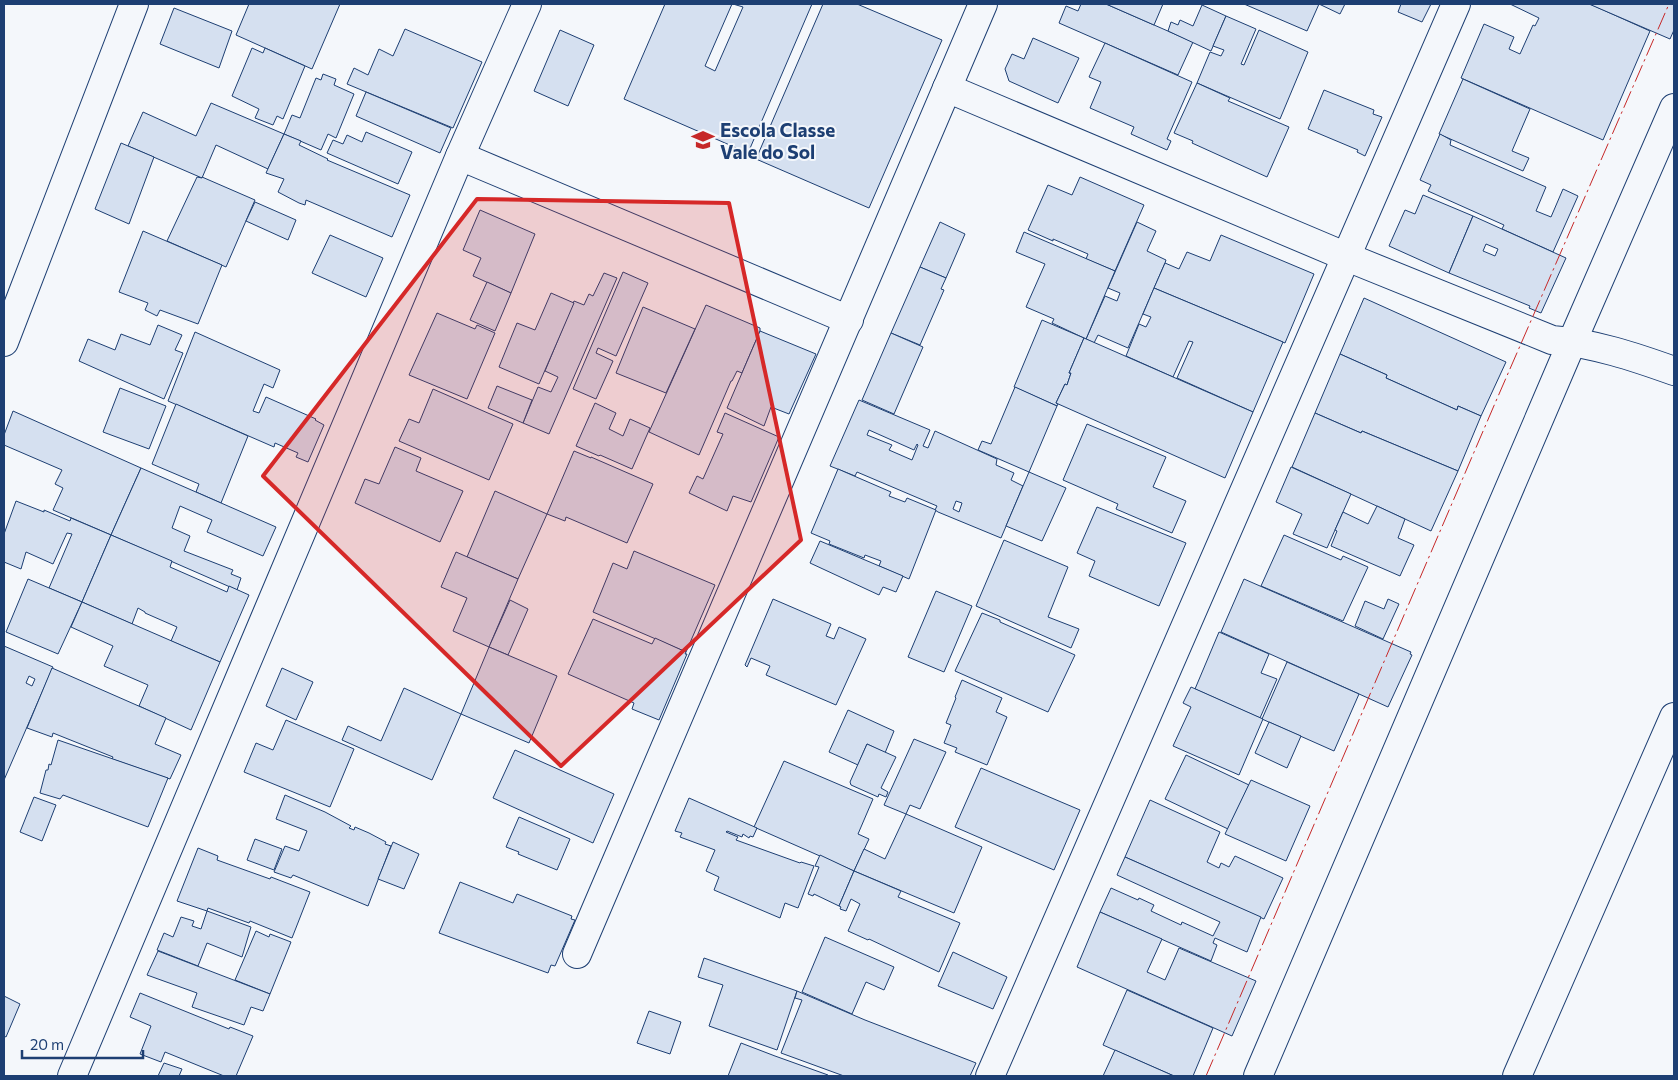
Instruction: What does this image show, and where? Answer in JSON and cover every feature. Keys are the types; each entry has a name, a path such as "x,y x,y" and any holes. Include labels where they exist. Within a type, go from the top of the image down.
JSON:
{"street":[{"path":"4,342 134,4"},
{"path":"72,1076 460,156 527,4"},
{"path":"577,954 849,320 982,4"},
{"path":"990,1076 1456,4"},
{"path":"947,88 1347,257 1552,340 1572,342 1648,362 1674,371"},
{"path":"1258,1076 1674,108"},
{"path":"460,156 849,320"},
{"path":"1517,1076 1674,717"}],"highlighted area":[{"path":"477,199 729,203 801,540 561,766 263,476"}],"building":[{"path":"249,4 340,4 312,69 236,35"},
{"path":"665,4 732,4 705,66 715,71 743,7 733,4 812,4 748,153 624,99"},
{"path":"823,4 857,4 942,40 869,208 756,159"},
{"path":"1081,4 1106,4 1193,42 1178,75 1059,23 1066,6 1078,11"},
{"path":"1106,4 1163,4 1154,25"},
{"path":"1244,4 1319,4 1307,31"},
{"path":"1319,4 1345,4 1340,14"},
{"path":"1401,4 1431,4 1422,22 1398,12"},
{"path":"1510,4 1590,4 1650,31 1603,140 1461,78 1484,24 1514,37 1509,49 1520,54 1533,25 1535,26 1539,18"},
{"path":"1589,4 1674,4 1674,30 1670,39"},
{"path":"1202,5 1226,16 1211,51 1168,31 1171,22 1178,25 1180,20 1193,26"},
{"path":"174,8 232,31 219,68 160,44"},
{"path":"1226,16 1256,29 1241,64 1244,65 1259,30 1308,52 1280,119 1197,83 1210,52 1221,56 1224,50 1213,46"},
{"path":"405,29 482,62 453,128 347,84 354,68 368,75 379,49 393,56"},
{"path":"560,30 594,45 568,106 534,91"},
{"path":"1033,38 1079,58 1058,103 1009,81 1005,69 1012,54 1024,59"},
{"path":"1105,43 1192,82 1167,139 1171,141 1167,150 1131,134 1134,127 1090,108 1101,82 1089,77"},
{"path":"252,48 263,53 265,48 305,66 283,119 277,116 273,125 255,118 259,109 232,96"},
{"path":"323,74 336,79 334,85 354,94 336,138 328,134 321,150 284,134 292,115 300,118 316,78 321,80"},
{"path":"1463,79 1530,109 1512,151 1529,158 1523,171 1439,134"},
{"path":"1197,83 1230,98 1228,101 1289,127 1267,177 1174,133"},
{"path":"1324,90 1374,110 1373,114 1382,117 1365,156 1357,152 1358,150 1308,129"},
{"path":"366,92 451,128 440,153 356,116"},
{"path":"211,103 284,134 268,169 216,145 202,178 128,146 143,112 196,136"},
{"path":"366,132 412,152 398,184 327,153 333,140 343,144 347,135 362,142"},
{"path":"284,134 301,141 299,145 327,160 410,195 392,237 306,200 305,205 278,192 284,179 266,173"},
{"path":"1440,134 1451,140 1450,145 1546,187 1536,211 1551,217 1563,189 1578,196 1553,252 1502,229 1504,225 1428,191 1431,185 1420,180"},
{"path":"121,143 154,157 129,224 95,209"},
{"path":"197,177 202,177 255,200 226,267 167,241"},
{"path":"1080,177 1144,205 1115,271 1086,259 1088,254 1028,230 1048,185 1072,195"},
{"path":"1423,195 1473,216 1449,273 1389,246 1405,210 1415,214"},
{"path":"255,202 296,220 288,240 246,221"},
{"path":"480,210 535,234 511,293 473,276 481,258 463,250"},
{"path":"1473,216 1566,258 1541,313 1529,308 1530,306 1449,273","holes":["1486,244 1498,249 1495,256 1483,251"]},
{"path":"940,222 965,234 946,278 920,267"},
{"path":"1137,222 1156,231 1147,251 1166,260 1165,263 1128,348 1098,335 1094,343 1086,339 1105,296 1117,301 1120,293 1108,288"},
{"path":"143,231 222,265 198,324 160,310 157,316 145,310 148,303 119,292"},
{"path":"1024,232 1115,271 1086,339 1052,323 1054,319 1026,307 1045,264 1016,252"},
{"path":"330,235 383,258 366,297 312,273"},
{"path":"1221,235 1314,274 1285,343 1154,288 1165,263 1179,269 1187,252 1210,261"},
{"path":"920,267 946,278 941,289 944,290 920,345 891,333"},
{"path":"623,272 648,283 616,356 598,348 596,353 613,361 596,399 573,389"},
{"path":"604,273 617,278 549,434 523,423 538,387 551,392 558,377 545,371 574,301 584,305 589,294 593,296"},
{"path":"487,282 511,293 495,331 470,320"},
{"path":"1154,288 1283,342 1253,412 1177,378 1193,342 1189,341 1173,377 1126,356 1139,324 1146,327 1151,317 1143,314"},
{"path":"551,293 574,303 539,384 499,367 517,323 535,330"},
{"path":"1364,298 1506,362 1481,416 1458,406 1457,410 1386,378 1387,375 1340,354"},
{"path":"706,305 760,328 760,331 742,373 737,371 731,381 699,455 649,432"},
{"path":"643,307 695,329 666,393 616,373"},
{"path":"437,313 475,329 477,325 495,333 467,399 409,375"},
{"path":"1042,320 1084,338 1069,373 1071,373 1067,385 1065,384 1056,403 1058,404 1057,406 1014,387"},
{"path":"158,325 182,335 175,350 183,353 164,399 79,361 88,339 115,350 121,334 150,345"},
{"path":"760,331 816,354 789,414 771,407 764,426 727,408"},
{"path":"195,332 280,370 273,388 264,384 253,411 259,413 266,397 316,419 324,425 308,462 296,457 298,453 275,443 274,447 168,401"},
{"path":"891,333 923,347 894,414 862,400"},
{"path":"1084,338 1253,412 1225,478 1056,403 1065,384 1067,385 1071,373 1069,373"},
{"path":"1340,354 1387,375 1386,378 1457,410 1458,406 1481,416 1458,471 1315,413"},
{"path":"497,386 532,400 523,423 488,408"},
{"path":"1015,387 1057,406 1029,472 978,450 982,441 991,444"},
{"path":"120,388 166,406 149,449 103,432"},
{"path":"433,389 513,424 489,480 399,441 409,419 419,423"},
{"path":"859,400 930,430 923,446 928,448 935,431 997,459 996,465 1014,473 1011,480 1023,486 1001,538 938,512 935,510 937,506 857,472 855,476 830,466","holes":["869,430 914,450 917,444 912,460 889,450 892,445 867,435","956,501 962,503 959,512 953,509"]},
{"path":"595,403 616,413 609,429 623,436 630,419 650,428 632,469 576,446"},
{"path":"176,404 248,436 221,503 196,492 199,484 152,464"},
{"path":"13,411 141,468 111,535 53,510 63,488 55,484 62,470 4,445 4,435"},
{"path":"725,413 779,437 751,502 733,496 727,511 689,493 697,476 703,479 723,434 717,432"},
{"path":"1315,413 1458,471 1431,531 1292,467"},
{"path":"1087,424 1166,457 1153,487 1186,501 1172,533 1116,509 1118,504 1063,480"},
{"path":"395,447 421,458 416,471 463,491 440,542 355,503 365,479 379,484"},
{"path":"574,451 653,484 627,543 566,517 565,521 547,514"},
{"path":"1291,467 1351,494 1327,548 1293,534 1302,514 1276,502"},
{"path":"141,468 276,527 263,556 207,532 212,520 180,506 172,528 190,536 184,551 233,570 231,574 241,578 237,590 111,535"},
{"path":"838,469 891,492 889,496 905,502 907,498 936,510 909,579 879,566 881,561 865,555 864,558 829,544 830,541 811,533"},
{"path":"1029,472 1066,488 1042,541 1006,526"},
{"path":"495,491 547,514 518,579 467,557"},
{"path":"16,501 70,521 71,518 111,535 82,602 49,588 72,534 67,533 53,564 26,552 21,569 4,562 4,534"},
{"path":"1377,506 1405,519 1398,538 1414,545 1400,576 1331,546 1337,531 1335,530 1343,512 1368,524"},
{"path":"1097,507 1186,543 1159,606 1089,576 1095,561 1077,553"},
{"path":"111,535 172,561 170,567 227,592 229,586 249,595 220,662 171,641 177,627 138,608 132,624 82,602"},
{"path":"1284,535 1341,560 1343,556 1368,567 1343,621 1261,586"},
{"path":"1004,540 1068,567 1048,617 1079,629 1071,648 976,606"},
{"path":"820,541 903,576 896,592 883,587 879,595 810,563"},
{"path":"634,551 715,585 686,652 593,612 613,563 627,569"},
{"path":"456,552 518,579 489,647 453,631 467,598 441,587"},
{"path":"28,579 82,602 58,654 6,632"},
{"path":"1244,579 1411,652 1410,654 1412,655 1388,707 1221,632"},
{"path":"936,591 972,606 944,672 908,657"},
{"path":"773,599 831,624 826,636 834,639 839,627 866,639 836,705 766,675 770,666 751,658 747,667 745,665"},
{"path":"1388,599 1399,604 1383,639 1355,626 1365,601 1384,609"},
{"path":"510,600 528,609 508,655 489,647"},
{"path":"82,602 220,662 191,730 139,706 148,685 104,666 113,646 71,627"},
{"path":"982,613 1075,655 1048,712 955,671"},
{"path":"593,619 652,644 655,638 686,652 685,654 687,654 659,720 632,709 634,703 568,674"},
{"path":"1219,632 1269,654 1261,673 1277,679 1260,718 1195,689"},
{"path":"4,646 53,667 4,780","holes":["29,676 35,679 32,686 26,683"]},
{"path":"489,647 557,676 529,743 461,714"},
{"path":"1287,662 1359,694 1334,751 1262,719"},
{"path":"52,668 166,718 155,744 181,755 170,779 112,759 113,757 53,733 52,737 27,728"},
{"path":"282,668 313,682 296,720 266,706"},
{"path":"962,680 1002,698 996,712 1007,717 987,765 955,752 957,748 944,743 951,725 946,723"},
{"path":"1191,687 1263,719 1239,775 1173,746 1191,707 1183,703"},
{"path":"404,688 461,714 432,780 342,740 348,726 381,741"},
{"path":"848,710 894,731 885,753 867,744 858,765 829,752"},
{"path":"286,720 354,749 330,807 244,772 256,743 273,750"},
{"path":"1269,722 1301,736 1287,768 1255,753"},
{"path":"914,739 946,752 920,809 910,805 906,814 884,805"},
{"path":"58,740 168,778 148,827 63,795 60,799 40,793 46,770 48,770 49,764 51,765"},
{"path":"867,744 896,757 881,788 888,792 886,797 879,794 878,797 851,785 850,782"},
{"path":"515,750 614,794 593,843 493,798"},
{"path":"1186,755 1249,785 1228,829 1165,799"},
{"path":"784,761 873,799 858,834 869,839 854,871 754,827"},
{"path":"981,768 1080,810 1054,870 955,827"},
{"path":"1251,780 1310,806 1286,861 1225,834"},
{"path":"285,795 325,812 351,826 349,828 354,830 355,827 369,833 391,846 368,906 293,875 291,878 274,872 285,846 299,851 307,831 276,819"},
{"path":"34,797 56,805 42,841 20,832"},
{"path":"689,798 757,828 753,837 750,836 749,838 743,834 742,837 726,832 738,837 736,840 800,863 814,866 798,908 785,903 780,918 714,890 719,877 706,871 715,850 680,837 682,833 675,831"},
{"path":"1150,800 1220,832 1207,862 1219,868 1221,863 1229,867 1235,856 1283,878 1264,919 1125,857"},
{"path":"906,814 982,847 954,913 854,871 864,849 885,859"},
{"path":"519,817 570,839 557,870 506,847"},
{"path":"255,839 282,849 274,870 247,860"},
{"path":"393,842 419,854 404,889 378,879"},
{"path":"198,848 218,856 217,860 310,892 292,938 250,921 249,923 208,908 207,911 177,901"},
{"path":"820,855 854,871 839,906 814,894 813,896 808,894 819,867 815,866"},
{"path":"1125,857 1261,917 1247,952 1215,938 1213,943 1217,945 1211,961 1100,912 1111,888 1154,905 1151,911 1181,925 1182,922 1213,936 1220,922 1117,875"},
{"path":"854,871 901,891 898,897 960,923 939,972 848,931 860,904 851,899 846,911 840,909 841,907 839,906"},
{"path":"460,882 513,903 517,894 572,916 571,919 575,920 555,966 551,965 548,973 439,933"},
{"path":"207,911 251,927 242,957 207,943 198,966 157,950 164,933 173,937 181,917 194,921 192,926 201,929"},
{"path":"1100,912 1162,939 1147,972 1165,980 1179,948 1256,981 1232,1036 1077,967"},
{"path":"256,931 269,937 270,934 291,942 270,994 235,980"},
{"path":"825,937 894,967 884,990 866,982 852,1014 802,992"},
{"path":"158,951 270,994 263,1011 251,1007 244,1025 192,1007 197,993 147,975"},
{"path":"953,952 1007,977 993,1009 938,986"},
{"path":"704,958 797,991 777,1050 709,1026 723,985 698,977"},
{"path":"1127,990 1213,1028 1193,1076 1174,1076 1103,1045"},
{"path":"797,991 865,1020 976,1063 970,1076 844,1076 781,1053 802,1000 795,998"},
{"path":"140,993 229,1029 230,1027 253,1036 236,1076 224,1076 165,1052 161,1062 140,1054 151,1026 130,1017"},
{"path":"4,996 20,1004 6,1037 4,1036"},
{"path":"649,1011 681,1022 670,1054 637,1043"},
{"path":"741,1043 775,1056 828,1075 728,1076"},
{"path":"1115,1050 1174,1076 1103,1076"},
{"path":"164,1063 182,1069 179,1076 158,1076"}],"power":[{"path":"1206,1076 1669,4"}],"place":[{"name":"Escola Classe Vale do Sol","path":"703,140"}]}
